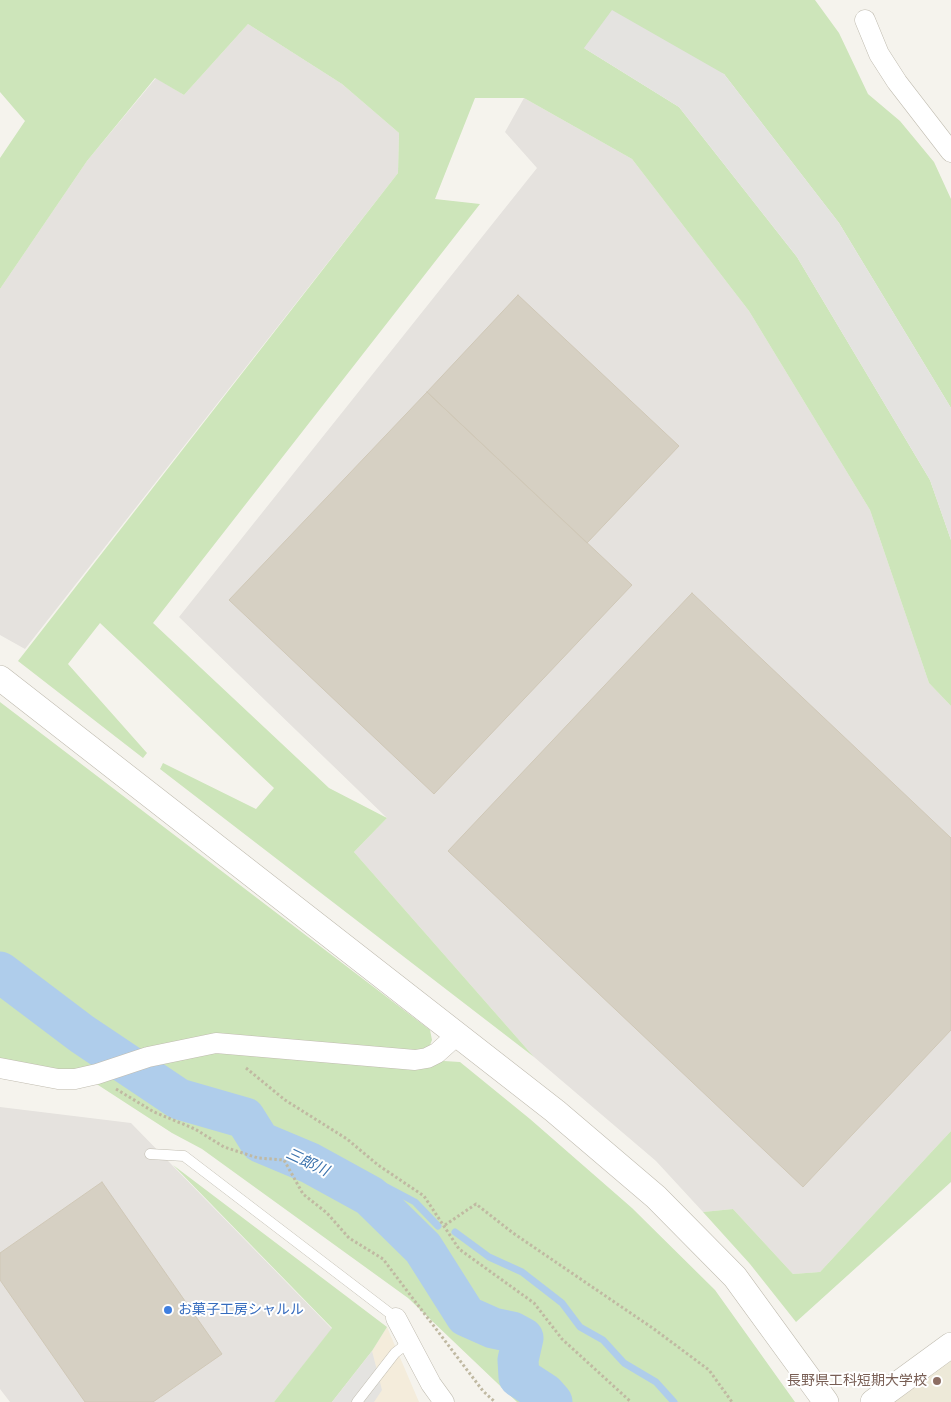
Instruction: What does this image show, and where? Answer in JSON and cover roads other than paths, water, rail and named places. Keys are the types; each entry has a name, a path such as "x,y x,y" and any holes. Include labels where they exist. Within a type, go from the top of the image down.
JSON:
{"street":[{"path":"865,20 879,54 896,82 951,152"},
{"path":"0,678 555,1111 656,1197 735,1277 826,1402"},
{"path":"0,1068 58,1080 75,1079 103,1073 148,1057 216,1043 415,1060 427,1058 437,1053 458,1035"},
{"path":"396,1318 431,1384 444,1402"},
{"path":"873,1402 951,1346"}],"lane":[{"path":"150,1154 184,1156 396,1318"},
{"path":"357,1402 395,1353 409,1342"}],"waterway":[{"name":"三郎川","path":"0,972 82,1034 179,1099 245,1118 260,1142 310,1163 370,1196 423,1248 466,1316 493,1328 512,1332 523,1338 518,1360 519,1377 545,1394 552,1402"},
{"path":"310,1163 345,1168 379,1183 415,1202 438,1226"},
{"path":"455,1232 489,1257 522,1272 562,1303 580,1327 603,1340 624,1363 656,1382 674,1402"}],"place":[{"name":"お菓子工房シャルル","path":"168,1310"},
{"name":"長野県工科短期大学校","path":"937,1381"}]}
